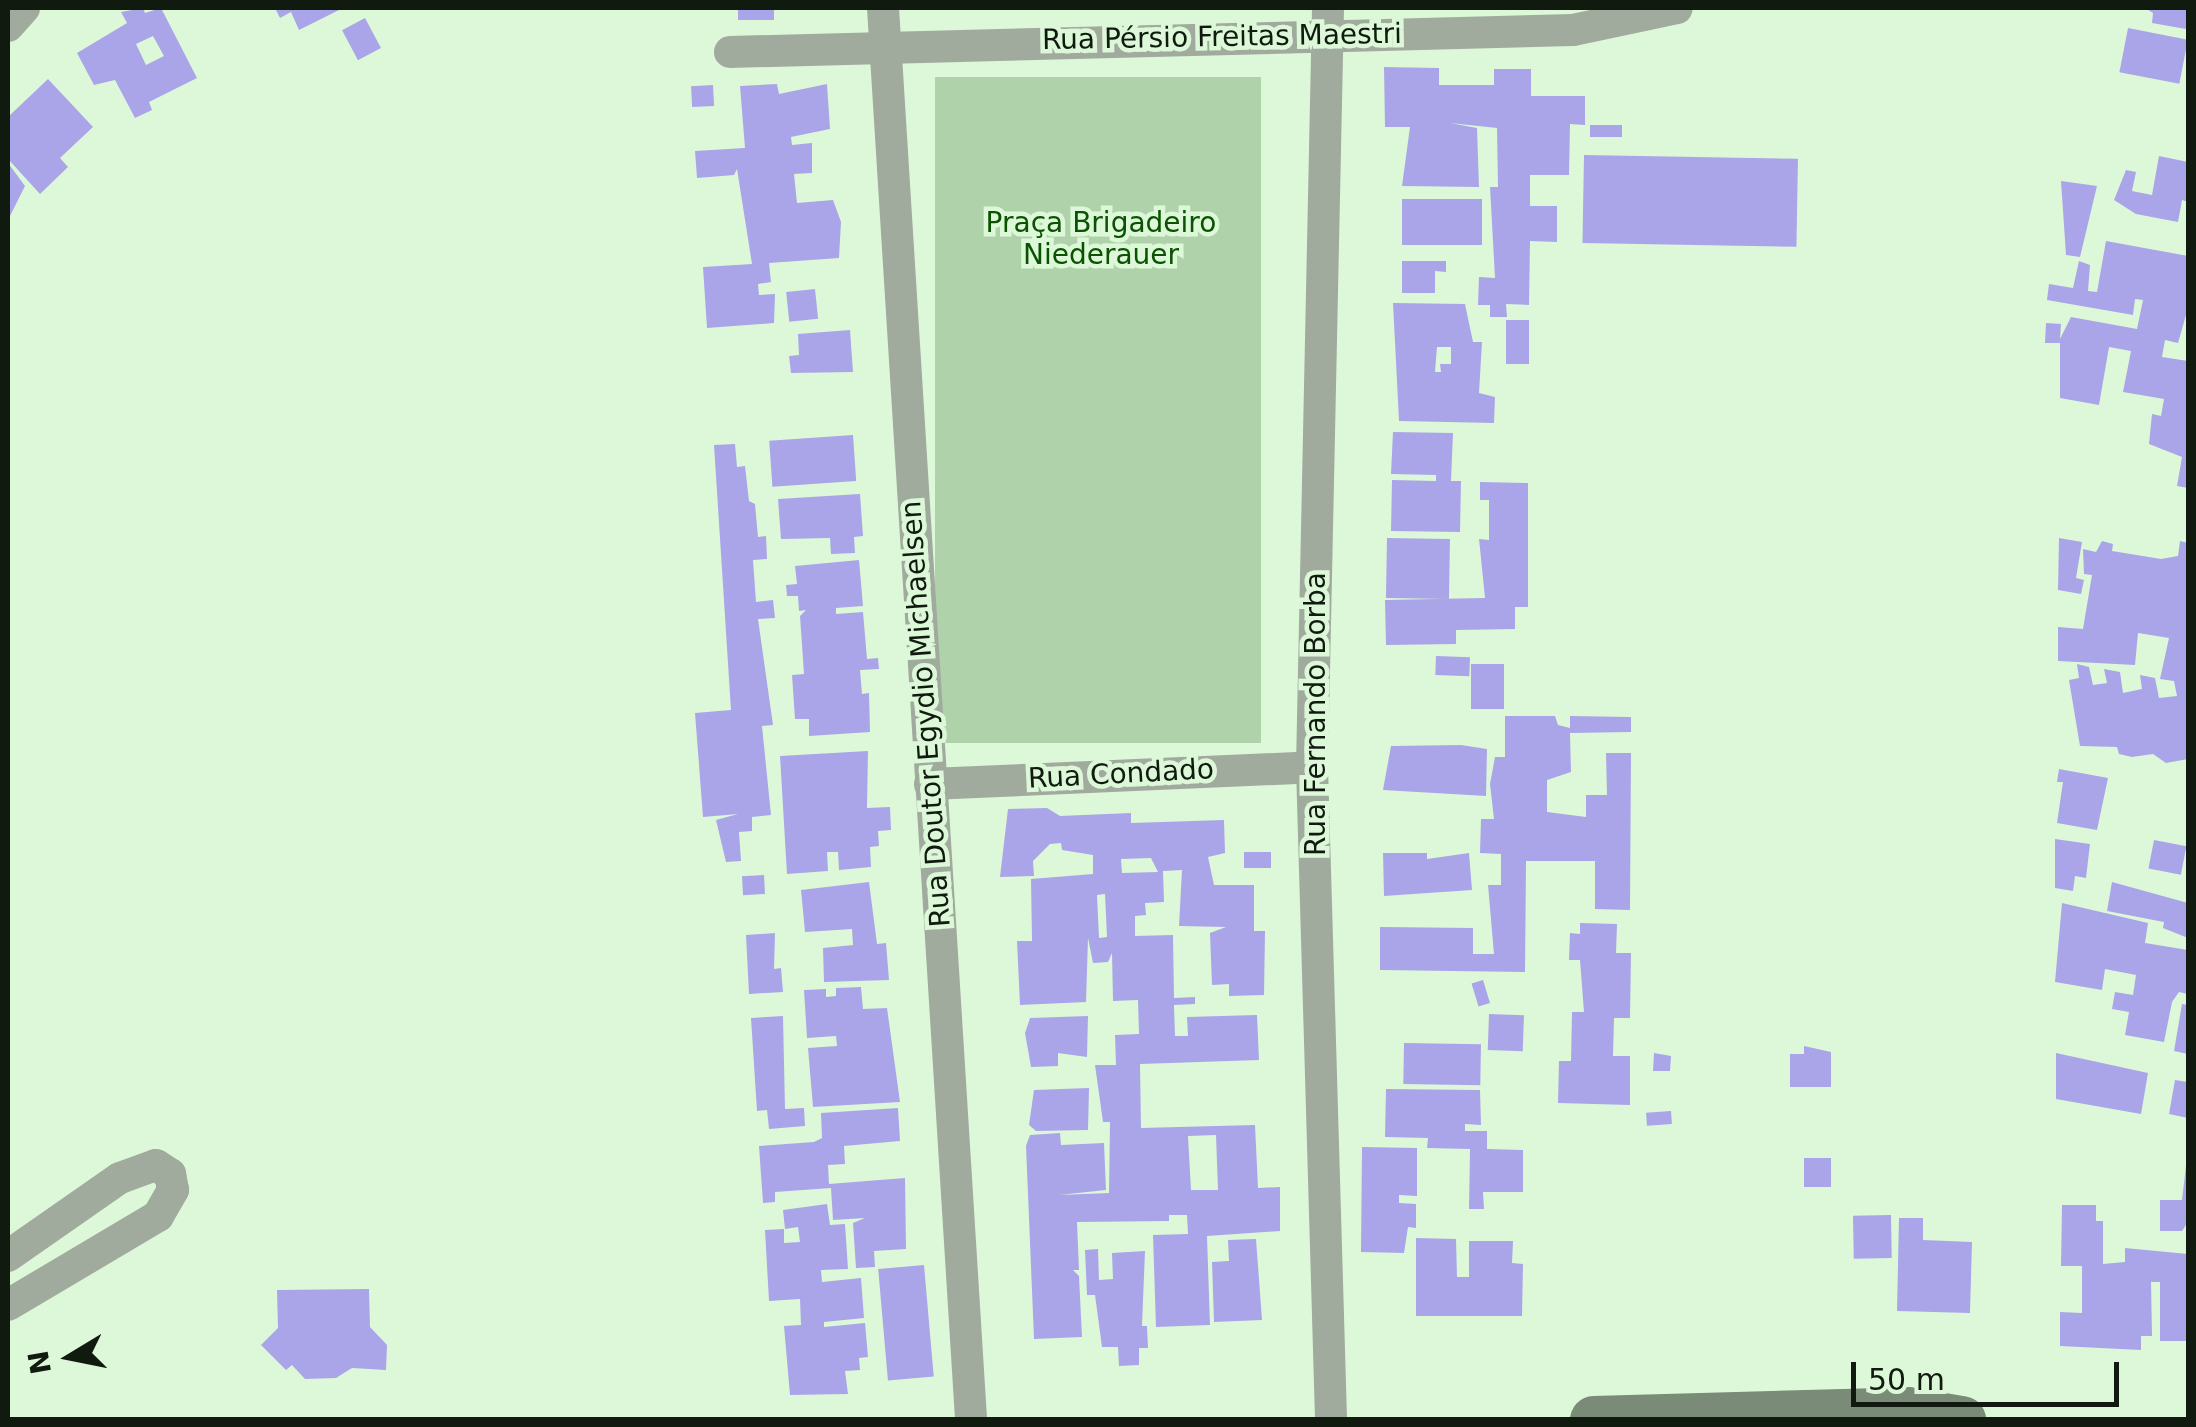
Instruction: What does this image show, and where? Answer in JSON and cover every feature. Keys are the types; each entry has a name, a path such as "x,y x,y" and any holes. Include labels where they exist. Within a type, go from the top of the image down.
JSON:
{"main road":[{"path":"1594,1420 1908,1411 1962,1420"}],"street":[{"path":"8,26 24,8"},
{"name":"Rua Doutor Egydio Michaelsen","path":"883,8 971,1420"},
{"name":"Rua Pérsio Freitas Maestri","path":"730,52 1328,21 1573,30 1677,8"},
{"name":"Rua Fernando Borba","path":"1328,21 1312,767 1331,1420"},
{"name":"Rua Condado","path":"930,784 1312,767"},
{"path":"8,1256 120,1178 156,1165 170,1174 174,1190 158,1216 8,1305"}],"green space":[{"name":"Praça Brigadeiro Niederauer","path":"935,77 1261,77 1261,743 935,743"}],"building":[{"path":"143,8 145,13 161,8 197,78 149,102 152,110 135,118 115,80 94,85 77,53 127,23 121,12","holes":["153,36 164,56 146,65 136,44"]},
{"path":"275,8 343,8 299,30 291,12 280,18"},
{"path":"738,8 774,8 774,20 738,20"},
{"path":"2145,8 2188,8 2186,29 2152,23 2153,13"},
{"path":"365,18 381,48 358,60 342,30"},
{"path":"2128,28 2188,40 2179,84 2119,72"},
{"path":"1384,67 1439,68 1439,85 1494,85 1494,69 1531,69 1531,96 1585,96 1585,125 1570,124 1569,175 1530,175 1530,206 1557,206 1557,242 1530,241 1529,305 1506,304 1507,317 1490,317 1490,305 1478,305 1479,277 1495,278 1490,187 1498,187 1497,128 1450,123 1477,128 1479,187 1402,186 1410,127 1385,127"},
{"path":"48,79 93,127 60,158 68,167 40,194 8,159 8,117"},
{"path":"777,84 779,94 827,84 830,129 791,137 792,145 812,143 812,173 794,174 797,203 833,200 841,222 839,258 769,263 771,282 758,284 759,295 775,294 774,323 707,328 703,267 752,264 737,169 734,175 697,178 695,151 745,148 740,86"},
{"path":"713,85 714,106 692,107 691,86"},
{"path":"1590,125 1622,125 1622,137 1590,137"},
{"path":"1584,155 1798,159 1796,247 1582,243"},
{"path":"2159,156 2188,162 2188,202 2182,200 2178,222 2136,214 2114,200 2126,170 2136,172 2132,191 2152,195"},
{"path":"8,163 25,186 8,220"},
{"path":"2061,181 2097,186 2080,257 2066,255"},
{"path":"1402,199 1482,199 1482,245 1402,245"},
{"path":"2106,241 2188,256 2188,308 2178,343 2165,340 2162,357 2188,361 2188,488 2177,486 2182,457 2149,444 2152,414 2161,416 2164,399 2123,392 2131,351 2109,347 2099,405 2060,398 2060,343 2045,343 2046,323 2061,324 2060,339 2071,317 2137,329 2143,300 2135,299 2133,315 2047,300 2049,284 2073,288 2079,261 2090,265 2088,291 2097,292"},
{"path":"1402,261 1446,261 1446,272 1435,271 1435,293 1402,293"},
{"path":"815,289 818,319 789,322 786,292"},
{"path":"1393,303 1465,304 1473,342 1482,342 1479,393 1495,397 1494,423 1399,421","holes":["1437,347 1451,347 1451,364 1440,364 1441,372 1435,372"]},
{"path":"1506,320 1529,320 1529,364 1506,364"},
{"path":"850,330 853,372 791,373 789,356 799,355 798,334"},
{"path":"1393,432 1453,433 1451,481 1461,481 1460,532 1391,531 1392,480 1436,481 1436,475 1391,474"},
{"path":"853,435 856,481 772,487 769,441"},
{"path":"735,444 737,467 745,466 749,501 755,504 758,537 766,536 767,559 753,560 756,602 773,600 775,618 758,619 773,725 762,726 771,815 752,817 752,831 739,832 741,861 726,862 716,820 738,814 703,817 695,713 731,710 714,445"},
{"path":"1480,482 1528,483 1528,607 1515,607 1515,629 1456,630 1456,644 1386,645 1385,600 1485,598 1479,539 1489,540 1489,500 1480,500"},
{"path":"860,494 863,536 854,537 855,553 831,554 830,538 781,539 778,499"},
{"path":"1387,538 1450,539 1449,599 1386,598"},
{"path":"2059,538 2082,542 2076,578 2084,580 2081,594 2058,590"},
{"path":"2102,541 2113,544 2112,551 2161,559 2178,556 2180,541 2188,543 2188,759 2166,763 2153,754 2132,757 2119,754 2117,747 2080,746 2069,680 2079,678 2077,664 2089,667 2093,685 2107,683 2104,669 2120,672 2123,693 2142,689 2140,675 2155,678 2159,698 2177,696 2174,681 2160,679 2169,638 2138,633 2135,665 2058,661 2058,627 2083,629 2092,575 2084,574 2083,549 2096,552"},
{"path":"859,560 863,606 836,608 836,614 863,612 867,659 878,658 879,669 860,670 862,694 869,693 870,732 809,736 809,719 795,719 792,675 804,674 800,616 806,610 799,611 798,596 787,596 786,585 797,584 795,566"},
{"path":"1436,656 1470,657 1469,676 1435,675"},
{"path":"1471,664 1504,664 1504,709 1471,709"},
{"path":"1505,716 1555,716 1558,725 1570,728 1570,716 1631,717 1631,732 1570,733 1571,772 1547,780 1547,812 1586,817 1586,795 1607,795 1606,753 1631,753 1630,910 1595,909 1595,861 1526,861 1525,972 1380,970 1380,927 1473,928 1473,954 1494,954 1488,885 1501,885 1501,854 1480,853 1481,819 1494,819 1490,784 1495,757 1505,757"},
{"path":"1461,745 1487,749 1486,796 1383,790 1391,746"},
{"path":"868,751 867,808 890,807 891,830 878,831 879,846 870,847 871,867 839,870 838,852 827,852 828,871 787,874 780,756"},
{"path":"2059,769 2108,778 2097,830 2057,823 2063,782 2057,782"},
{"path":"1047,808 1060,816 1131,813 1131,823 1224,820 1225,853 1208,857 1214,885 1254,885 1254,931 1265,931 1264,995 1229,996 1229,984 1212,985 1210,933 1226,927 1179,926 1182,870 1163,871 1164,902 1145,903 1146,915 1135,916 1135,936 1173,935 1174,998 1195,997 1195,1004 1174,1005 1175,1036 1188,1036 1187,1017 1257,1015 1259,1060 1140,1064 1141,1128 1255,1125 1258,1188 1280,1187 1280,1231 1207,1236 1210,1325 1156,1327 1153,1235 1188,1234 1187,1215 1169,1215 1169,1221 1077,1222 1079,1270 1073,1270 1079,1276 1082,1337 1034,1339 1026,1146 1030,1135 1060,1133 1061,1145 1104,1143 1106,1190 1059,1195 1109,1193 1110,1122 1103,1122 1095,1065 1116,1065 1115,1035 1139,1034 1138,1000 1113,1001 1112,953 1108,962 1093,963 1088,938 1086,1002 1020,1005 1017,941 1032,941 1031,879 1093,874 1093,855 1062,850 1061,843 1050,844 1033,861 1034,876 1000,877 1008,809","holes":["1151,858 1158,872 1122,873 1121,859","1105,894 1107,937 1099,938 1097,895","1216,1135 1218,1190 1191,1190 1188,1136"]},
{"path":"2055,839 2090,844 2086,878 2075,876 2073,891 2055,888"},
{"path":"2154,840 2186,846 2181,875 2148,868"},
{"path":"1244,852 1271,852 1271,868 1244,868"},
{"path":"1383,853 1427,853 1427,859 1469,853 1472,890 1384,896"},
{"path":"764,875 765,894 743,895 742,876"},
{"path":"869,882 877,944 886,943 889,980 824,982 823,948 853,945 852,929 805,932 801,890"},
{"path":"2112,882 2188,903 2188,938 2163,928 2164,922 2107,911"},
{"path":"2062,903 2148,923 2145,943 2188,950 2188,994 2179,992 2172,1002 2164,1042 2125,1035 2129,1012 2112,1009 2115,992 2133,995 2136,975 2105,969 2102,990 2055,982"},
{"path":"1580,923 1617,924 1616,953 1631,953 1630,1018 1614,1018 1613,1056 1630,1056 1630,1105 1558,1103 1559,1061 1571,1061 1572,1012 1584,1012 1580,960 1569,960 1570,933 1580,934"},
{"path":"775,933 774,969 781,968 783,992 749,994 746,935"},
{"path":"1483,980 1490,1003 1479,1006 1472,984"},
{"path":"861,987 863,1009 887,1008 900,1102 813,1107 808,1048 837,1046 836,1036 807,1038 804,990 826,989 826,997 836,996 836,988"},
{"path":"2182,1004 2188,1005 2188,1054 2174,1051"},
{"path":"1489,1014 1524,1015 1523,1051 1488,1050"},
{"path":"783,1016 785,1109 804,1108 805,1126 769,1129 767,1110 757,1111 751,1018"},
{"path":"1088,1016 1087,1057 1058,1053 1058,1066 1031,1067 1025,1033 1030,1018"},
{"path":"1404,1043 1481,1044 1480,1085 1403,1084"},
{"path":"1804,1046 1831,1052 1831,1087 1790,1087 1790,1054 1804,1054"},
{"path":"1654,1053 1671,1056 1670,1071 1653,1071"},
{"path":"2056,1053 2148,1073 2141,1114 2056,1099"},
{"path":"2175,1080 2188,1082 2188,1118 2169,1114"},
{"path":"1089,1088 1088,1130 1036,1131 1029,1125 1034,1090"},
{"path":"1386,1089 1480,1090 1481,1125 1465,1124 1465,1131 1487,1131 1487,1149 1523,1150 1523,1192 1483,1192 1484,1209 1469,1209 1470,1149 1427,1148 1428,1138 1385,1137"},
{"path":"898,1108 900,1141 844,1146 845,1164 828,1165 829,1184 905,1178 906,1249 874,1251 875,1267 856,1268 853,1223 865,1218 833,1220 831,1188 775,1192 775,1202 763,1203 759,1146 822,1138 821,1113"},
{"path":"1671,1111 1672,1124 1647,1126 1646,1113"},
{"path":"1362,1147 1417,1148 1417,1196 1399,1195 1399,1203 1416,1204 1416,1228 1408,1227 1404,1253 1361,1252"},
{"path":"2187,1157 2188,1222 2182,1231 2160,1231 2160,1200 2182,1200"},
{"path":"1804,1158 1831,1158 1831,1187 1804,1187"},
{"path":"827,1204 830,1225 845,1224 848,1269 821,1270 822,1282 861,1278 864,1318 824,1322 824,1327 865,1323 868,1357 859,1358 860,1370 845,1371 848,1394 790,1395 784,1326 801,1325 800,1299 769,1301 765,1230 784,1229 784,1243 800,1242 798,1227 785,1229 783,1210"},
{"path":"2062,1205 2096,1205 2096,1221 2103,1221 2103,1264 2125,1262 2125,1248 2188,1254 2188,1341 2160,1341 2160,1282 2151,1282 2152,1336 2141,1336 2141,1350 2060,1346 2060,1312 2082,1313 2082,1266 2061,1266"},
{"path":"1891,1215 1892,1258 1854,1259 1853,1216"},
{"path":"1899,1218 1923,1218 1923,1240 1972,1242 1970,1313 1897,1311"},
{"path":"1416,1238 1456,1239 1457,1277 1469,1277 1469,1241 1513,1241 1512,1263 1523,1264 1522,1316 1416,1316"},
{"path":"1256,1239 1262,1320 1214,1322 1212,1262 1229,1261 1228,1240"},
{"path":"1098,1249 1099,1280 1113,1279 1112,1253 1145,1251 1142,1326 1147,1326 1148,1348 1139,1348 1139,1365 1119,1366 1118,1347 1102,1347 1095,1295 1087,1295 1085,1250"},
{"path":"924,1265 934,1377 888,1381 878,1269"},
{"path":"369,1289 370,1327 387,1345 386,1370 352,1368 336,1378 305,1379 292,1365 286,1370 261,1345 278,1328 277,1290"}]}
